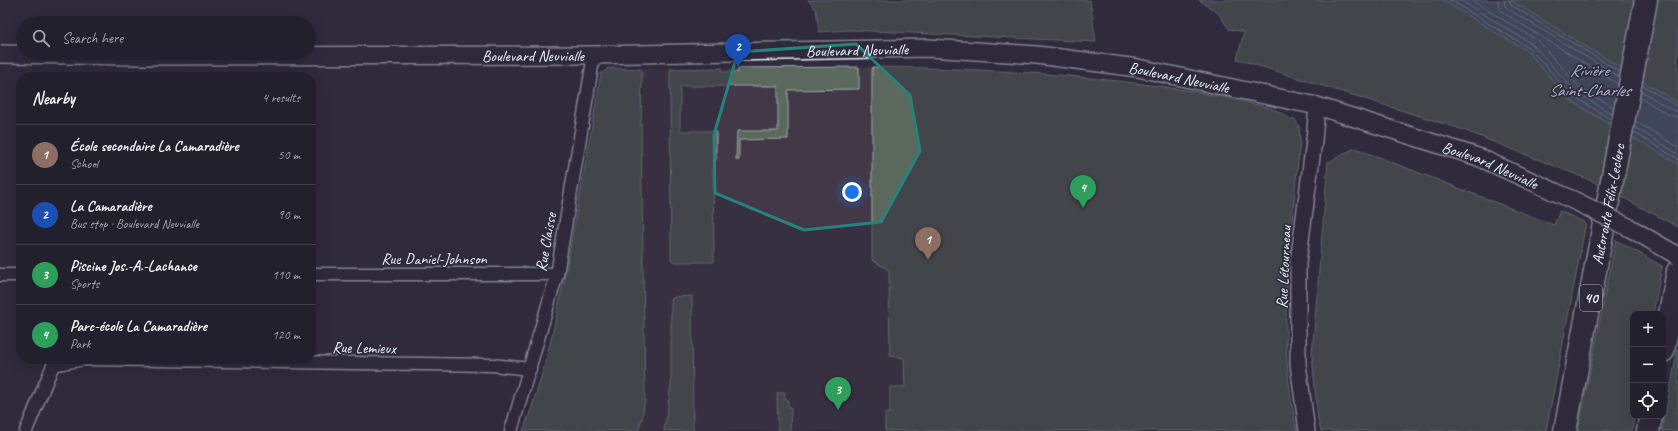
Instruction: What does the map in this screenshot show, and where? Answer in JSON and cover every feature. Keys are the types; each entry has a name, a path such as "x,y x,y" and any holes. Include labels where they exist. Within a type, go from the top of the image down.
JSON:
{"highway":[{"name":"Autoroute Félix-Leclerc","path":"1565,431 1646,0"},
{"path":"1664,347 1678,271"},
{"path":"1648,431 1650,419"}],"main road":[{"name":"Boulevard Neuvialle","path":"316,56 594,55 928,48 1037,55 1138,68 1317,106 1478,157 1624,225 1678,256"},
{"name":"Boulevard Neuvialle","path":"0,54 16,54"}],"street":[{"name":"Rue Claisse","path":"511,431 557,274 594,55"},
{"name":"Rue Létourneau","path":"1307,431 1298,364 1298,263 1314,141 1317,106"},
{"name":"Rue Daniel-Johnson","path":"316,274 557,274"},
{"path":"0,275 16,275"},
{"name":"Rue Lemieux","path":"316,362 492,364 530,369"},
{"name":"Rue Lemieux","path":"26,431 53,365 58,364"}],"highlighted area":[{"path":"856,44 910,95 920,151 881,222 804,230 715,193 714,135 738,52"}],"shaded area":[{"path":"891,67 976,69 1077,76 1180,89 1268,108 1288,117 1291,120 1295,119 1299,126 1300,141 1285,322 1290,402 1297,431 523,431 531,411 558,313 587,159 601,73 608,68"}],"green space":[{"path":"808,0 1090,0 1096,42 850,30 819,32 816,10"},
{"path":"1199,0 1442,0 1527,51 1570,100 1678,164 1678,227 1592,181 1461,129 1237,59 1244,32 1229,29 1218,13"},
{"path":"1510,0 1678,0 1678,103"},
{"path":"859,67 859,89 788,90 788,139 739,140 739,160 736,160 737,131 778,131 778,86 680,86 680,131 716,131 716,160 713,161 714,262 674,262 671,259 670,69 722,68 722,72 738,72 738,68"},
{"path":"873,67 1000,71 1127,82 1185,90 1227,98 1268,108 1286,116 1291,120 1295,119 1299,126 1300,141 1289,250 1286,323 1290,395 1297,431 885,431 885,414 890,413 890,387 905,387 904,358 890,356 889,270 872,260"},
{"path":"608,68 640,69 642,71 641,124 645,399 642,418 638,431 523,431 538,387 551,341 570,249 601,73"},
{"path":"1355,148 1554,225 1560,211 1586,223 1546,431 1321,431 1318,420 1312,355 1328,162"},
{"path":"1616,240 1662,266 1654,311 1630,311 1630,419 1634,419 1632,431 1578,431"},
{"path":"692,296 693,431 664,431 671,386 671,300 674,297"},
{"path":"1678,348 1678,431 1662,431 1664,419 1666,419 1666,410"},
{"path":"777,393 785,393 784,399 788,400 788,406 791,407 790,431 778,431"}],"water":[{"name":"Rivière Saint-Charles","path":"1442,0 1510,0 1678,103 1678,164 1570,100 1527,51"}],"place":[{"name":"La Camaradière","path":"738,67"},
{"name":"Parc-école La Camaradière","path":"1083,208"},
{"name":"École secondaire La Camaradière","path":"928,260"},
{"name":"Piscine Jos.-A.-Lachance","path":"838,410"}]}
